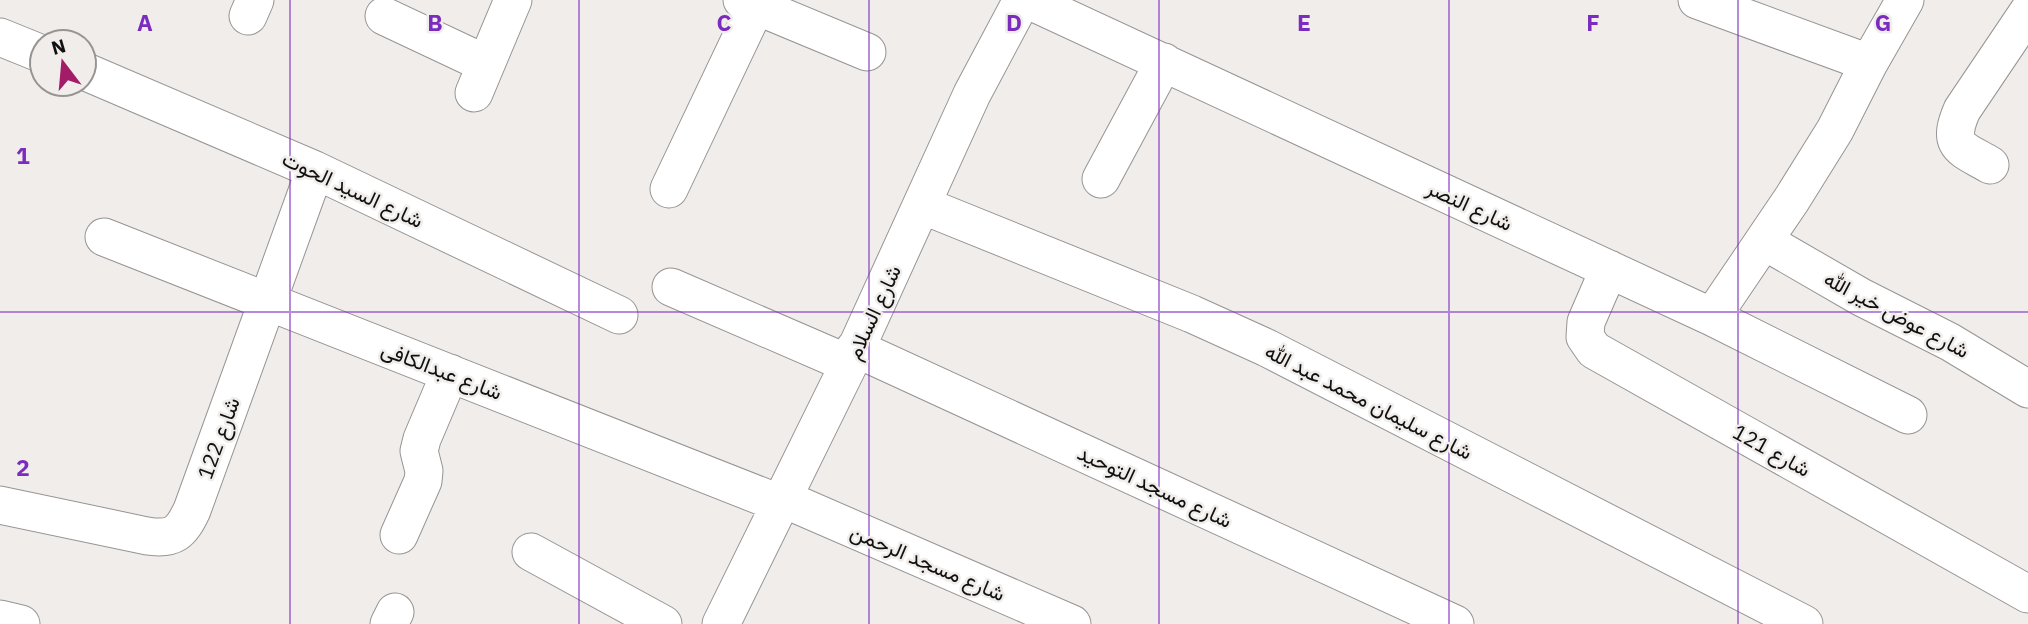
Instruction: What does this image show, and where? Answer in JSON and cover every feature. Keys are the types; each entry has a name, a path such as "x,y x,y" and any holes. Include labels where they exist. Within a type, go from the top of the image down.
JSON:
{"street":[{"path":"384,16 480,79 513,0"},
{"name":"شارع السلام","path":"721,624 852,356 972,94 1022,0"},
{"name":"شارع النصر","path":"1028,0 1712,317 1908,415"},
{"path":"1697,0 1869,63"},
{"path":"1712,317 1835,130 1905,0"},
{"path":"669,189 762,5 867,52"},
{"path":"1990,164 1960,147 1954,137 1955,126 1962,110 2028,12"},
{"path":"0,37 28,48"},
{"path":"1101,178 1164,62"},
{"name":"شارع السيد الحوت","path":"98,77 315,170 619,315"},
{"name":"شارع 122","path":"0,505 147,536 163,538 176,534 192,510 315,170"},
{"name":"شارع سليمان محمد عبد الله","path":"922,205 1192,314 1267,348 1804,624"},
{"name":"شارع عبدالكافى","path":"104,237 782,502"},
{"name":"شارع عوض خير الله","path":"1764,241 1950,342 2028,389"},
{"name":"شارع 121","path":"1609,269 1586,322 1585,337 1594,350 2028,594"},
{"name":"شارع مسجد التوحيد","path":"671,287 852,356 1452,623"},
{"path":"399,535 423,481 424,471 419,451 422,439 450,373"},
{"name":"شارع مسجد الرحمن","path":"782,502 1072,624"},
{"path":"531,552 663,624"},
{"path":"0,619 21,624"}]}
